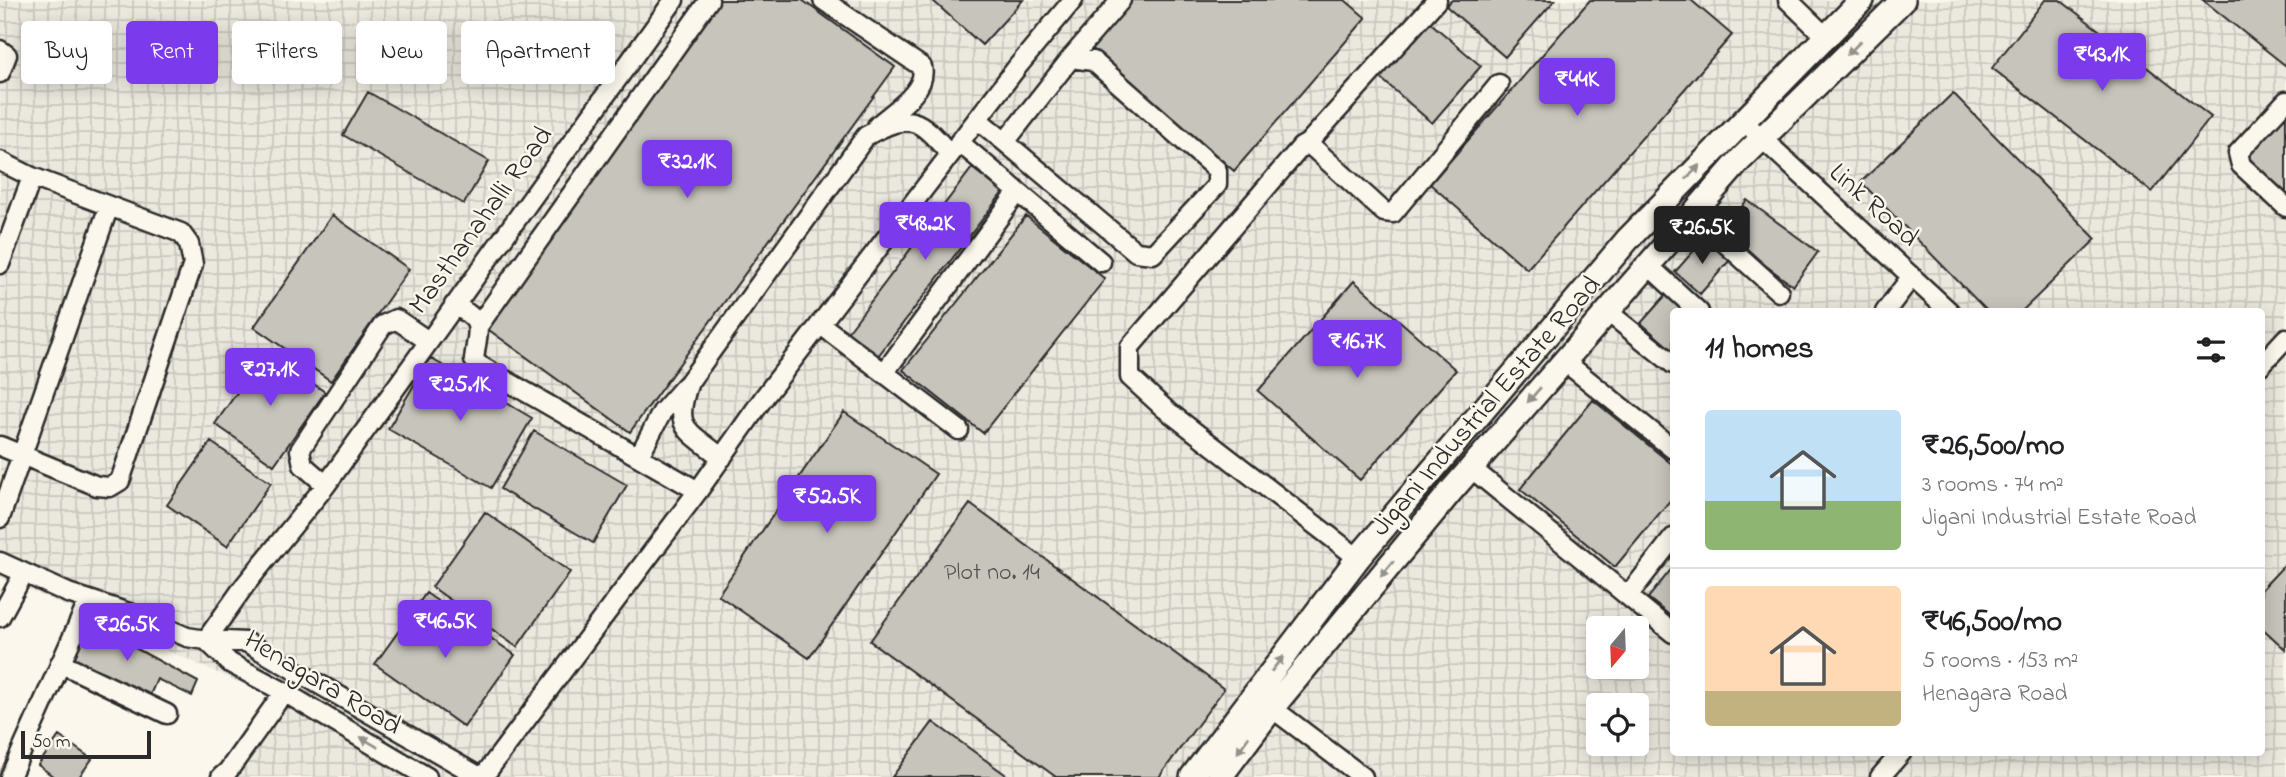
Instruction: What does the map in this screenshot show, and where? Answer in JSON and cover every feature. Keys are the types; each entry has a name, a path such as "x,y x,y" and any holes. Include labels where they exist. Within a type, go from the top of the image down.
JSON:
{"main road":[{"name":"Jigani Industrial Estate Road","path":"1192,777 1358,558 1628,239 1862,0"},
{"name":"Jigani Industrial Estate Road","path":"1220,777 1272,708 1471,468 1648,265 1761,139 1903,0"}],"street":[{"name":"Masthanahalli Road","path":"206,640 245,585 326,485 674,0"},
{"path":"479,325 709,0"},
{"path":"639,456 662,412 689,382 866,136 916,90 922,81 922,67 823,0"},
{"path":"481,777 698,491 765,396 977,119 1073,0"},
{"path":"1005,142 1121,0"},
{"path":"1358,558 1166,409 1130,377 1130,347 1301,147 1308,144 1437,0"},
{"path":"1793,2 1826,37"},
{"path":"0,50 7,55 0,73"},
{"path":"977,119 1136,252 1153,254 1217,186 1217,170 1094,61 1071,58"},
{"path":"1308,144 1384,212 1393,213 1499,84"},
{"path":"2286,101 2238,153 2241,165 2286,207"},
{"name":"Link Road","path":"1743,121 1946,308"},
{"path":"866,136 892,123 919,122 1018,192 1101,261"},
{"path":"0,161 32,177 181,233 189,244 193,264 120,481 110,487 97,486 0,446"},
{"path":"0,264 32,177"},
{"path":"884,373 1018,192"},
{"path":"0,518 109,206"},
{"path":"1693,214 1779,292"},
{"path":"1648,265 1695,308"},
{"path":"1888,308 1912,276"},
{"path":"454,305 471,314 479,325 480,337 474,360 479,365 698,491"},
{"path":"1608,312 1670,362"},
{"path":"326,485 303,465 300,450 383,325 396,320 428,341"},
{"path":"820,324 960,430"},
{"path":"2265,361 2286,338"},
{"path":"1564,361 1670,448"},
{"path":"689,382 681,403 680,417 688,429 722,457"},
{"path":"1471,468 1670,631"},
{"path":"1628,596 1670,542"},
{"path":"0,562 89,600 141,617 187,637 206,640"},
{"path":"0,617 24,573"},
{"path":"10,777 89,600"},
{"name":"Henagara Road","path":"206,640 230,663 427,777"},
{"name":"Henagara Road","path":"206,640 246,642 481,777"},
{"path":"60,663 167,713"},
{"path":"221,777 284,692"},
{"path":"1272,708 1363,777"},
{"path":"1880,777 1898,756"}],"shaded area":[{"path":"0,0 2286,0 2286,777 230,777 277,699 0,577"}],"building":[{"path":"717,0 802,0 895,67 630,432 482,325"},
{"path":"932,0 1023,0 982,45"},
{"path":"1129,0 1345,0 1366,18 1234,171 1089,46"},
{"path":"1452,0 1555,0 1505,57 1446,6"},
{"path":"1590,0 1691,0 1732,35 1527,269 1430,184"},
{"path":"2045,0 2060,0 2211,117 2152,192 1992,68"},
{"path":"2203,0 2286,0 2286,66"},
{"path":"1426,19 1481,66 1432,123 1377,75"},
{"path":"368,92 489,161 464,204 343,135"},
{"path":"1953,93 2096,239 2025,308 1984,308 1861,182"},
{"path":"2286,115 2286,198 2244,158"},
{"path":"972,168 1003,192 878,356 847,333"},
{"path":"1747,200 1818,252 1793,286 1722,233"},
{"path":"332,215 409,269 331,381 254,327"},
{"path":"1026,216 1105,279 983,433 903,370"},
{"path":"1705,238 1730,260 1700,294 1675,272"},
{"path":"1354,281 1456,370 1360,480 1258,391"},
{"path":"1666,295 1680,308 1670,308 1670,348 1641,323"},
{"path":"266,351 325,392 274,465 215,424"},
{"path":"430,358 532,418 491,488 388,429"},
{"path":"1593,400 1670,463 1670,501 1615,567 1520,489"},
{"path":"844,412 936,474 809,658 718,595"},
{"path":"534,431 627,485 593,543 500,489"},
{"path":"211,442 271,483 227,546 167,505"},
{"path":"970,504 1224,689 1159,777 1056,777 870,641"},
{"path":"485,512 570,572 517,647 432,587"},
{"path":"2286,563 2286,650 2265,631 2265,586"},
{"path":"1670,571 1670,616 1648,598"},
{"path":"426,593 515,655 464,727 375,664"},
{"path":"91,624 198,682 192,696 157,679 150,695 69,659"},
{"path":"933,722 1009,777 892,777"},
{"path":"59,736 92,759 79,777 54,777 38,765"}]}
